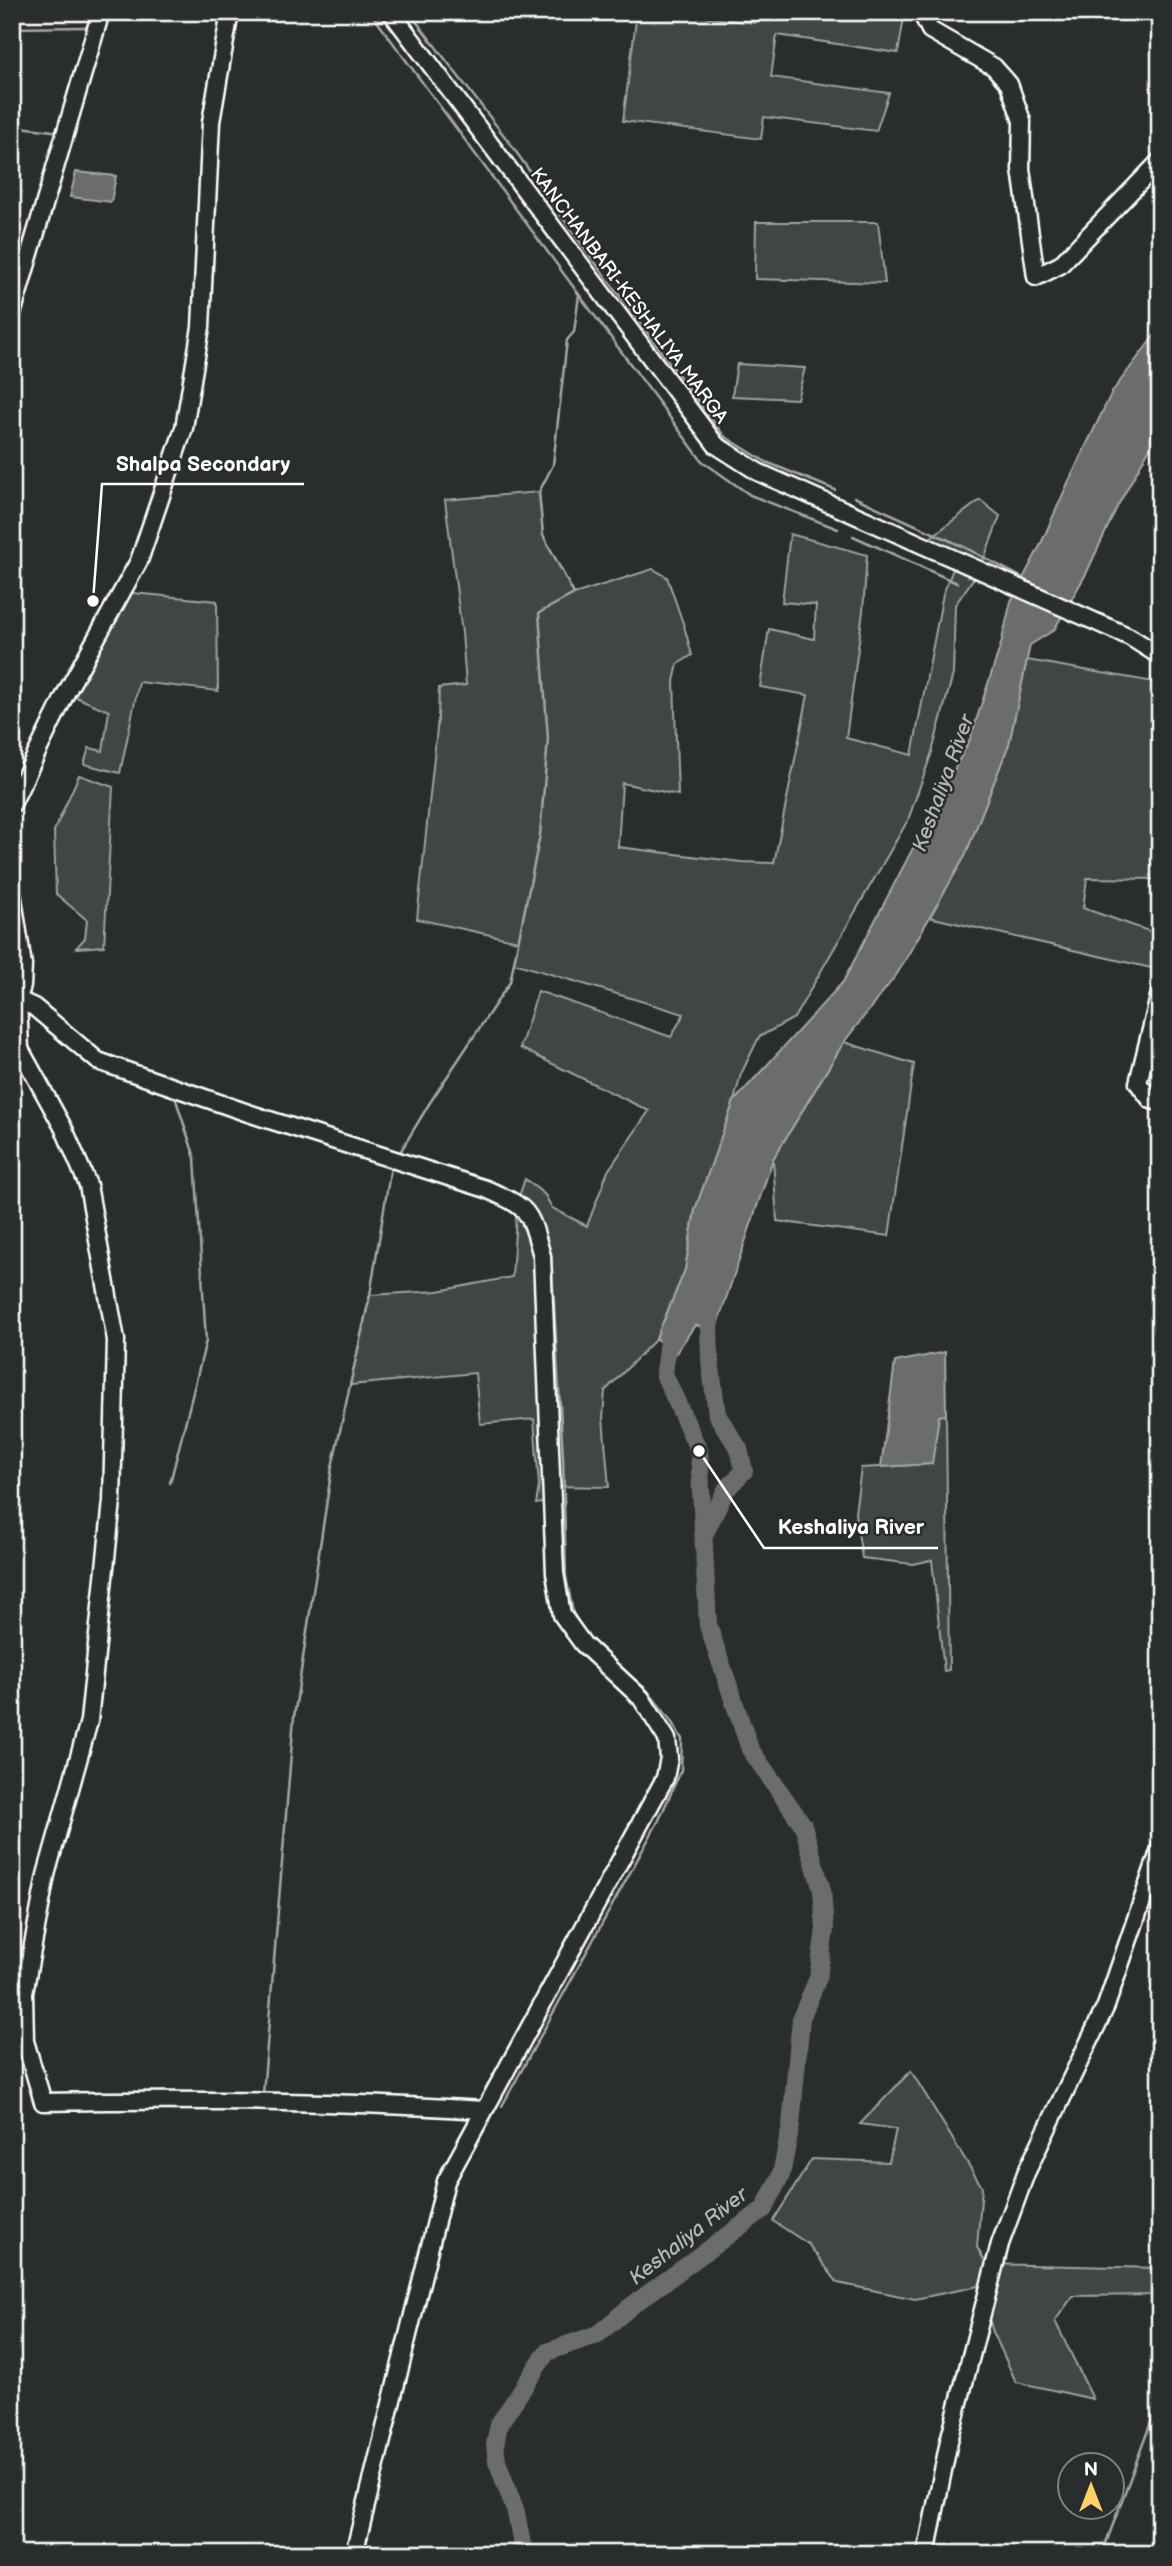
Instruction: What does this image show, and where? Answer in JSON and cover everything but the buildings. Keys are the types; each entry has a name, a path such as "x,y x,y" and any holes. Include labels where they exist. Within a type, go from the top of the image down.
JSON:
{"street":[{"path":"12,314 101,12"},
{"path":"12,804 66,692 139,561 184,428 201,327 211,122 230,12"},
{"name":"KANCHANBARI-KESHALIYA MARGA","path":"391,12 716,445 758,472 1130,637 1160,656"},
{"path":"921,12 930,30 994,67 1009,84 1022,121 1021,170 1036,277 1060,265 1160,161"},
{"path":"12,892 23,965 18,994 20,1049 64,1129 88,1185 116,1340 112,1501 89,1721 46,1875 24,1993 25,2041 43,2102 187,2100 374,2104 484,2110"},
{"path":"1160,993 1138,1083 1151,1100 1160,1102"},
{"path":"18,994 98,1061 248,1114 486,1189 517,1202 531,1217 542,1256 555,1573 562,1615 583,1644 641,1698 667,1739 669,1758 665,1778 446,2181 354,2554"},
{"path":"926,2554 948,2441 1000,2244 1026,2173 1106,2006 1160,1849"}],"shaded area":[{"path":"637,12 660,12 755,23 757,12 905,12 898,53 777,35 771,77 889,93 876,131 764,117 761,139 623,121"},
{"path":"76,172 116,176 111,202 70,197"},
{"path":"756,222 878,222 885,283 755,279"},
{"path":"1160,328 1160,430 1054,630 1030,645 1009,744 965,856 897,974 844,1042 773,1159 715,1331 695,1325 676,1353 656,1339 685,1270 695,1210 734,1101 843,982 970,739 1001,644 1011,601 1039,548 1112,392"},
{"path":"737,364 805,368 797,399 732,396"},
{"path":"539,492 543,535 574,594 653,569 667,577 692,655 678,664 674,681 678,795 622,783 618,847 741,862 774,863 808,695 760,687 769,629 814,639 816,605 782,602 790,534 867,555 863,611 846,738 912,755 943,594 957,559 922,544 980,500 1000,516 980,569 955,605 953,674 932,752 908,820 794,1018 759,1037 741,1074 695,1210 685,1270 656,1339 605,1391 603,1418 609,1487 552,1486 553,1501 536,1504 539,1486 534,1419 480,1424 475,1373 350,1385 370,1295 438,1291 512,1277 517,1202 525,1179 545,1195 552,1208 587,1226 608,1171 649,1111 520,1048 538,991 671,1037 684,1014 514,963 518,941 417,919 439,688 466,685 445,500"},
{"path":"122,592 217,601 218,691 139,682 120,773 84,764 89,748 103,751 109,711 66,693"},
{"path":"1027,660 1160,683 1160,879 1087,878 1083,908 1160,935 1160,970 929,917 965,856 1009,744"},
{"path":"79,775 113,787 104,946 76,948 85,938 87,920 56,894 54,831"},
{"path":"844,1042 914,1064 889,1236 777,1221 773,1159"},
{"path":"945,1352 946,1415 939,1416 932,1464 881,1467 895,1362"},
{"path":"939,1415 946,1415 949,1670 944,1671 932,1560 913,1564 862,1558 855,1513 861,1468 931,1464"},
{"path":"911,2071 982,2187 977,2247 986,2264 1160,2268 1160,2295 1073,2296 1055,2321 1093,2399 1016,2382 993,2332 979,2286 915,2299 838,2283 808,2244 773,2221 812,2159 889,2162 896,2129 860,2124"}],"waterway":[{"path":"88,31 90,12"},
{"path":"12,343 110,12"},
{"path":"409,12 509,142 724,436 766,462 835,490"},
{"path":"374,17 702,461 750,495 838,529"},
{"path":"12,28 87,27"},
{"path":"12,126 61,132"},
{"path":"12,244 26,241"},
{"path":"12,285 23,248 21,243"},
{"path":"399,1154 510,982 540,835 548,739 539,613 574,594 543,535 539,492 553,465 567,340 574,332 579,295"},
{"path":"854,497 964,547 1023,578"},
{"path":"853,536 957,583"},
{"path":"26,993 55,1014"},
{"path":"100,1052 126,1062"},
{"path":"170,1483 206,1341 195,1158 174,1094"},
{"path":"263,2094 294,1717 332,1467 370,1295 391,1166"},
{"path":"471,1176 498,1184 520,1195 537,1213 551,1255 563,1457 566,1576 573,1613 587,1637"},
{"name":"Keshaliya River","path":"705,1533 726,1490 744,1471 739,1449 717,1415 710,1360 709,1326 712,1308"},
{"name":"Keshaliya River","path":"524,2554 516,2513 497,2461 495,2445 499,2424 547,2352 598,2334 630,2307 764,2209 781,2175 791,2125 801,2018 818,1978 825,1929 822,1890 803,1825 750,1749 708,1625 699,1451 664,1374 669,1331 674,1325"},
{"path":"502,2106 659,1820 681,1770 682,1739 669,1718 647,1690 612,1660"},
{"path":"399,2405 454,2183 485,2129"},
{"path":"1102,2554 1160,2398"}],"place":[{"name":"Shalpa Secondary","path":"93,601"},
{"name":"Keshaliya River","path":"699,1451"}]}
